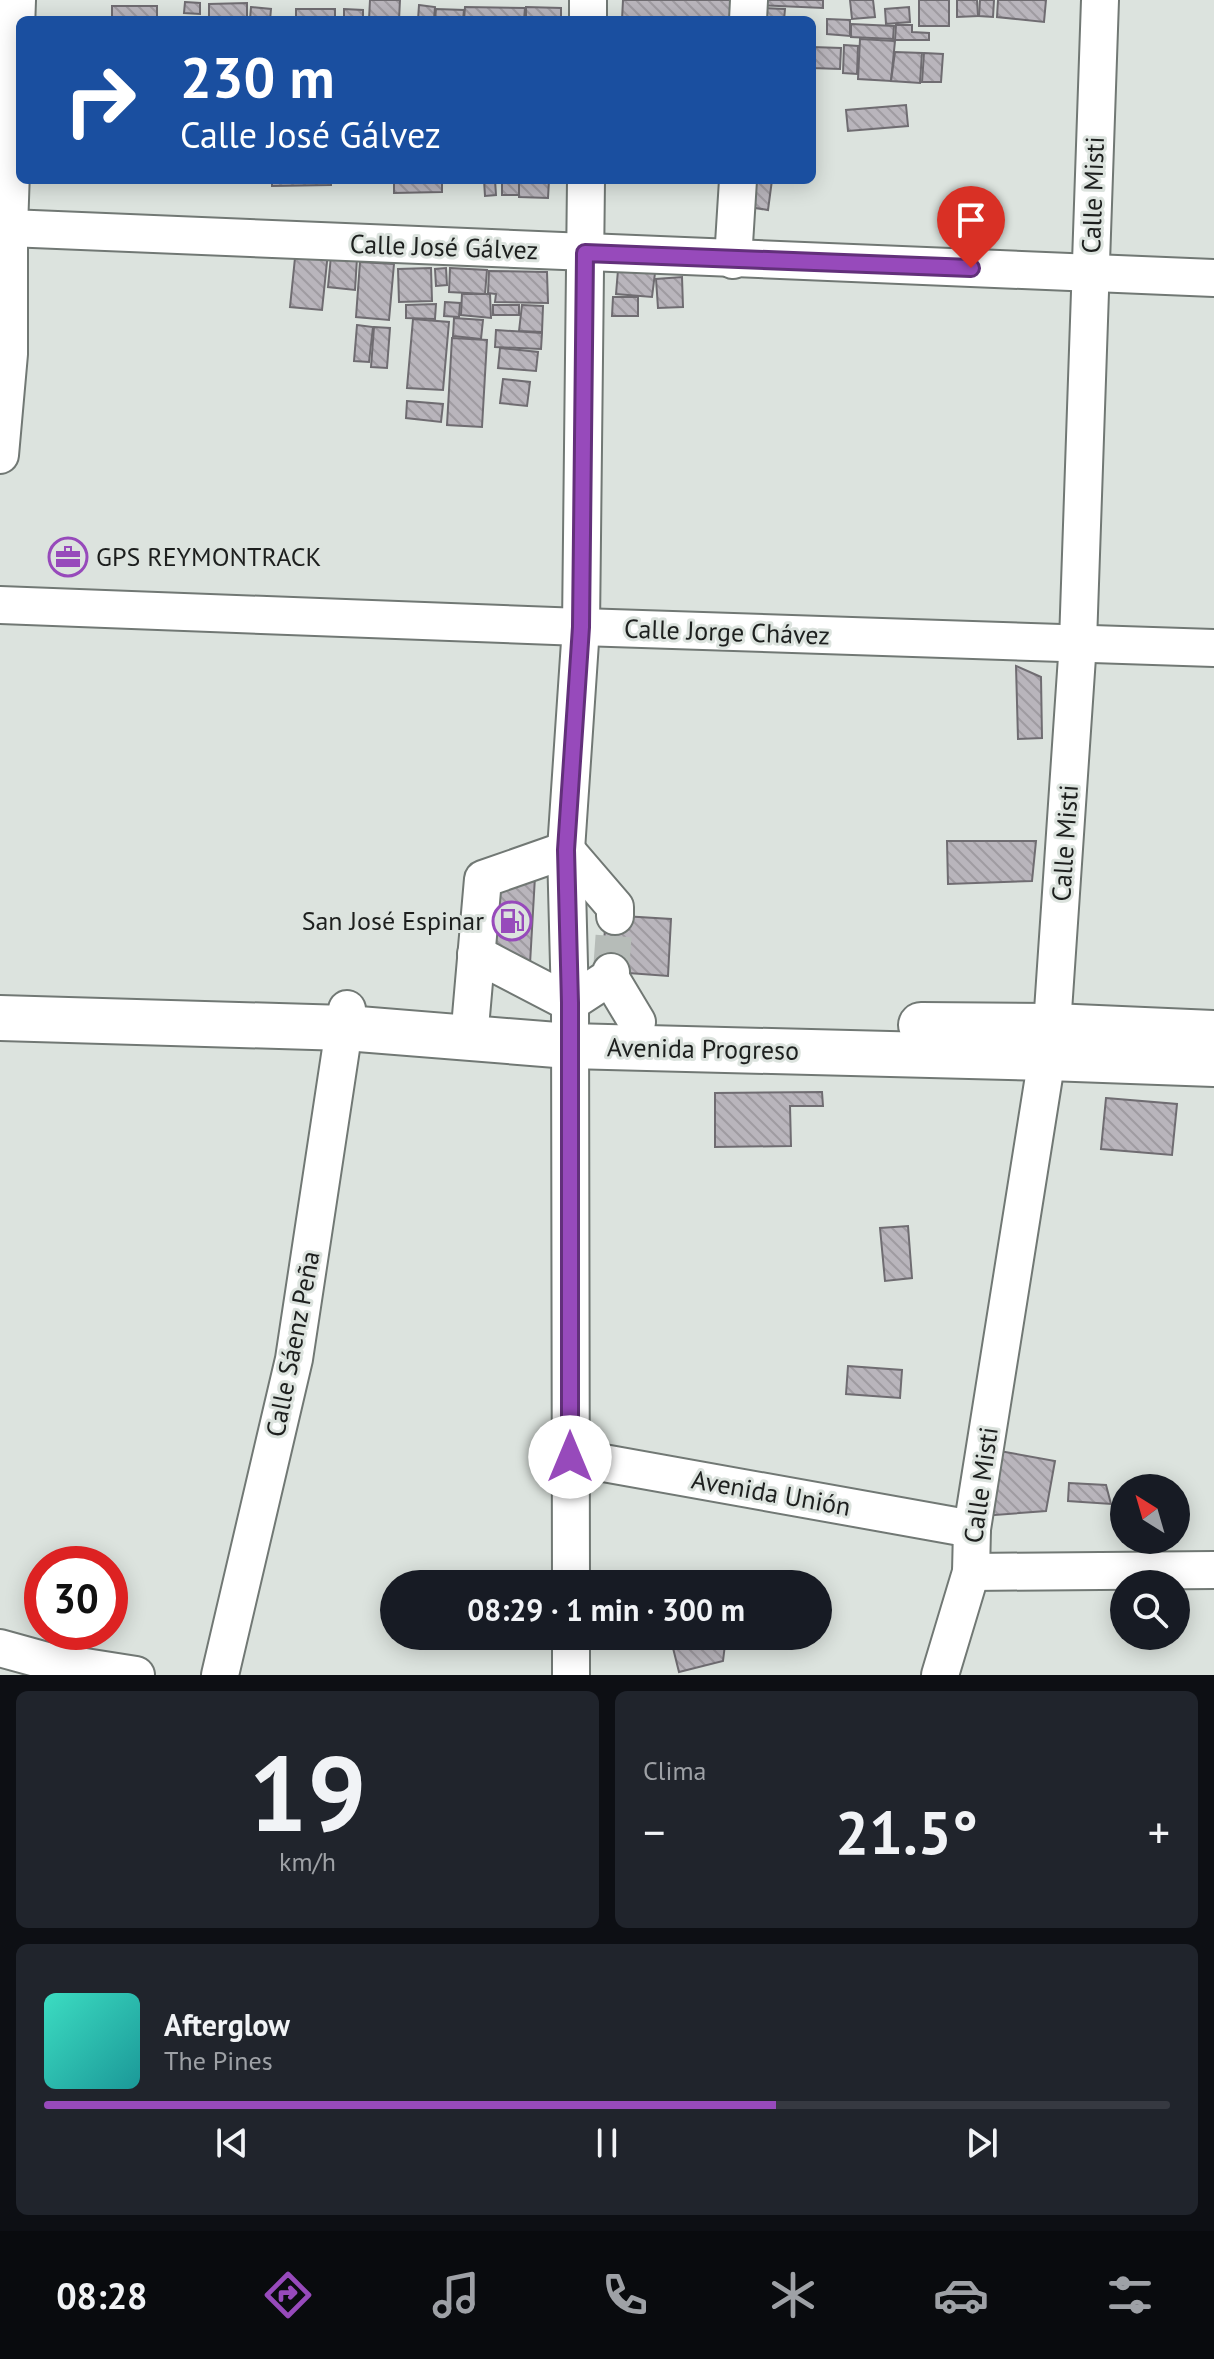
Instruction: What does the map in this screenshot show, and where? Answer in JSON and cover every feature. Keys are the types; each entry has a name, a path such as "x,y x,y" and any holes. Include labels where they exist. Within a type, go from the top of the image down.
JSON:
{"main road":[{"name":"Avenida Progreso","path":"0,997 346,1018 569,1023 1050,1042 1214,1033"},
{"name":"Avenida Progreso","path":"0,1018 471,1016 569,1023 637,1022 1050,1042 1214,1064"}],"street":[{"name":"Calle Misti","path":"940,1675 971,1572 972,1529 1050,1042 1078,642 1100,0"},
{"path":"0,455 16,28"},
{"path":"571,1570 566,850 581,627 586,184"},
{"path":"733,260 738,184"},
{"name":"Calle José Gálvez","path":"9,228 1214,278"},
{"name":"Calle Jorge Chávez","path":"0,605 1214,648"},
{"path":"566,850 615,907 615,916"},
{"path":"471,1016 483,879 566,850"},
{"path":"476,954 569,1023"},
{"path":"569,1023 611,974 637,1022"},
{"name":"Calle Sáenz Peña","path":"220,1675 294,1359 346,1018"},
{"name":"Avenida Unión","path":"570,1457 972,1529"},
{"path":"971,1572 1214,1570"},
{"path":"0,1648 47,1661 136,1675"},
{"path":"571,1650 571,1675"}],"building":[{"path":"370,0 400,0 399,16 369,16"},
{"path":"623,0 738,0 737,16 622,16"},
{"path":"757,0 823,0 823,8 757,5"},
{"path":"850,0 873,0 875,17 852,19"},
{"path":"919,0 949,0 949,26 919,26"},
{"path":"957,0 977,0 978,16 957,17"},
{"path":"980,0 994,0 993,17 979,16"},
{"path":"998,0 1046,0 1044,22 997,17"},
{"path":"185,2 200,3 200,14 184,13"},
{"path":"247,3 247,16 209,16 209,4"},
{"path":"419,5 435,7 434,16 418,16"},
{"path":"112,6 157,6 157,16 112,16"},
{"path":"251,7 271,9 270,16 250,16"},
{"path":"465,7 525,8 524,16 464,16"},
{"path":"526,7 561,8 561,16 526,16"},
{"path":"909,7 910,22 886,24 885,9"},
{"path":"761,8 785,9 784,16 760,16"},
{"path":"296,9 335,9 335,16 296,16"},
{"path":"344,9 363,10 363,16 344,16"},
{"path":"436,9 464,10 463,16 435,16"},
{"path":"827,19 850,20 850,36 827,34"},
{"path":"851,24 894,26 893,39 851,37"},
{"path":"896,25 912,25 912,32 929,33 929,40 895,40"},
{"path":"860,39 895,41 891,81 858,79"},
{"path":"844,45 858,46 857,74 843,73"},
{"path":"816,47 841,48 840,69 816,68"},
{"path":"895,52 922,53 920,83 891,81"},
{"path":"924,53 943,54 941,82 922,82"},
{"path":"906,105 908,126 848,131 846,110"},
{"path":"272,184 331,184 331,185"},
{"path":"394,184 442,184 442,192 394,193"},
{"path":"484,184 495,184 496,195 485,196"},
{"path":"502,184 519,184 519,195 502,195"},
{"path":"519,184 549,184 548,198 519,197"},
{"path":"745,184 771,184 768,210 742,206"},
{"path":"296,248 328,252 322,310 290,307"},
{"path":"331,256 357,258 355,290 328,287"},
{"path":"360,262 394,264 389,320 356,317"},
{"path":"431,268 432,301 399,302 398,269"},
{"path":"446,268 447,285 436,286 435,269"},
{"path":"450,268 487,270 485,294 449,292"},
{"path":"618,270 655,273 652,297 616,294"},
{"path":"489,271 547,272 548,303 495,302 496,294 488,293"},
{"path":"682,277 683,307 658,308 656,279"},
{"path":"462,294 490,294 491,318 461,315"},
{"path":"613,297 638,297 638,316 612,316"},
{"path":"445,302 460,303 459,317 444,316"},
{"path":"436,304 435,319 406,318 406,305"},
{"path":"493,305 519,305 519,315 493,315"},
{"path":"522,305 543,306 542,332 519,331"},
{"path":"454,318 483,320 481,339 453,336"},
{"path":"413,319 449,322 443,390 407,388"},
{"path":"357,325 373,327 369,362 354,361"},
{"path":"374,327 390,328 387,368 371,367"},
{"path":"496,330 542,333 541,349 495,347"},
{"path":"452,338 487,340 482,427 447,425"},
{"path":"500,348 538,352 536,371 498,368"},
{"path":"503,379 530,382 527,406 500,403"},
{"path":"407,401 443,404 441,422 406,418"},
{"path":"1016,666 1041,677 1042,738 1018,739"},
{"path":"947,841 1036,841 1032,881 948,884"},
{"path":"536,859 530,964 490,962 469,885"},
{"path":"606,915 671,919 668,976 602,971"},
{"path":"822,1092 823,1106 790,1106 791,1146 715,1147 715,1093"},
{"path":"1106,1098 1177,1104 1172,1155 1101,1149"},
{"path":"908,1226 912,1278 885,1281 880,1228"},
{"path":"848,1366 902,1370 900,1398 846,1394"},
{"path":"994,1450 1055,1461 1046,1511 982,1516"},
{"path":"1069,1483 1106,1485 1110,1504 1068,1501"},
{"path":"674,1650 724,1650 723,1661 679,1672"}],"tunnel":[{"path":"611,972 615,916"}],"place":[{"name":"GPS REYMONTRACK","path":"68,557"},
{"name":"San José Espinar","path":"512,921"}],"route":[{"path":"570,1457 570,1003 566,850 581,627 585,253 971,268"}]}
